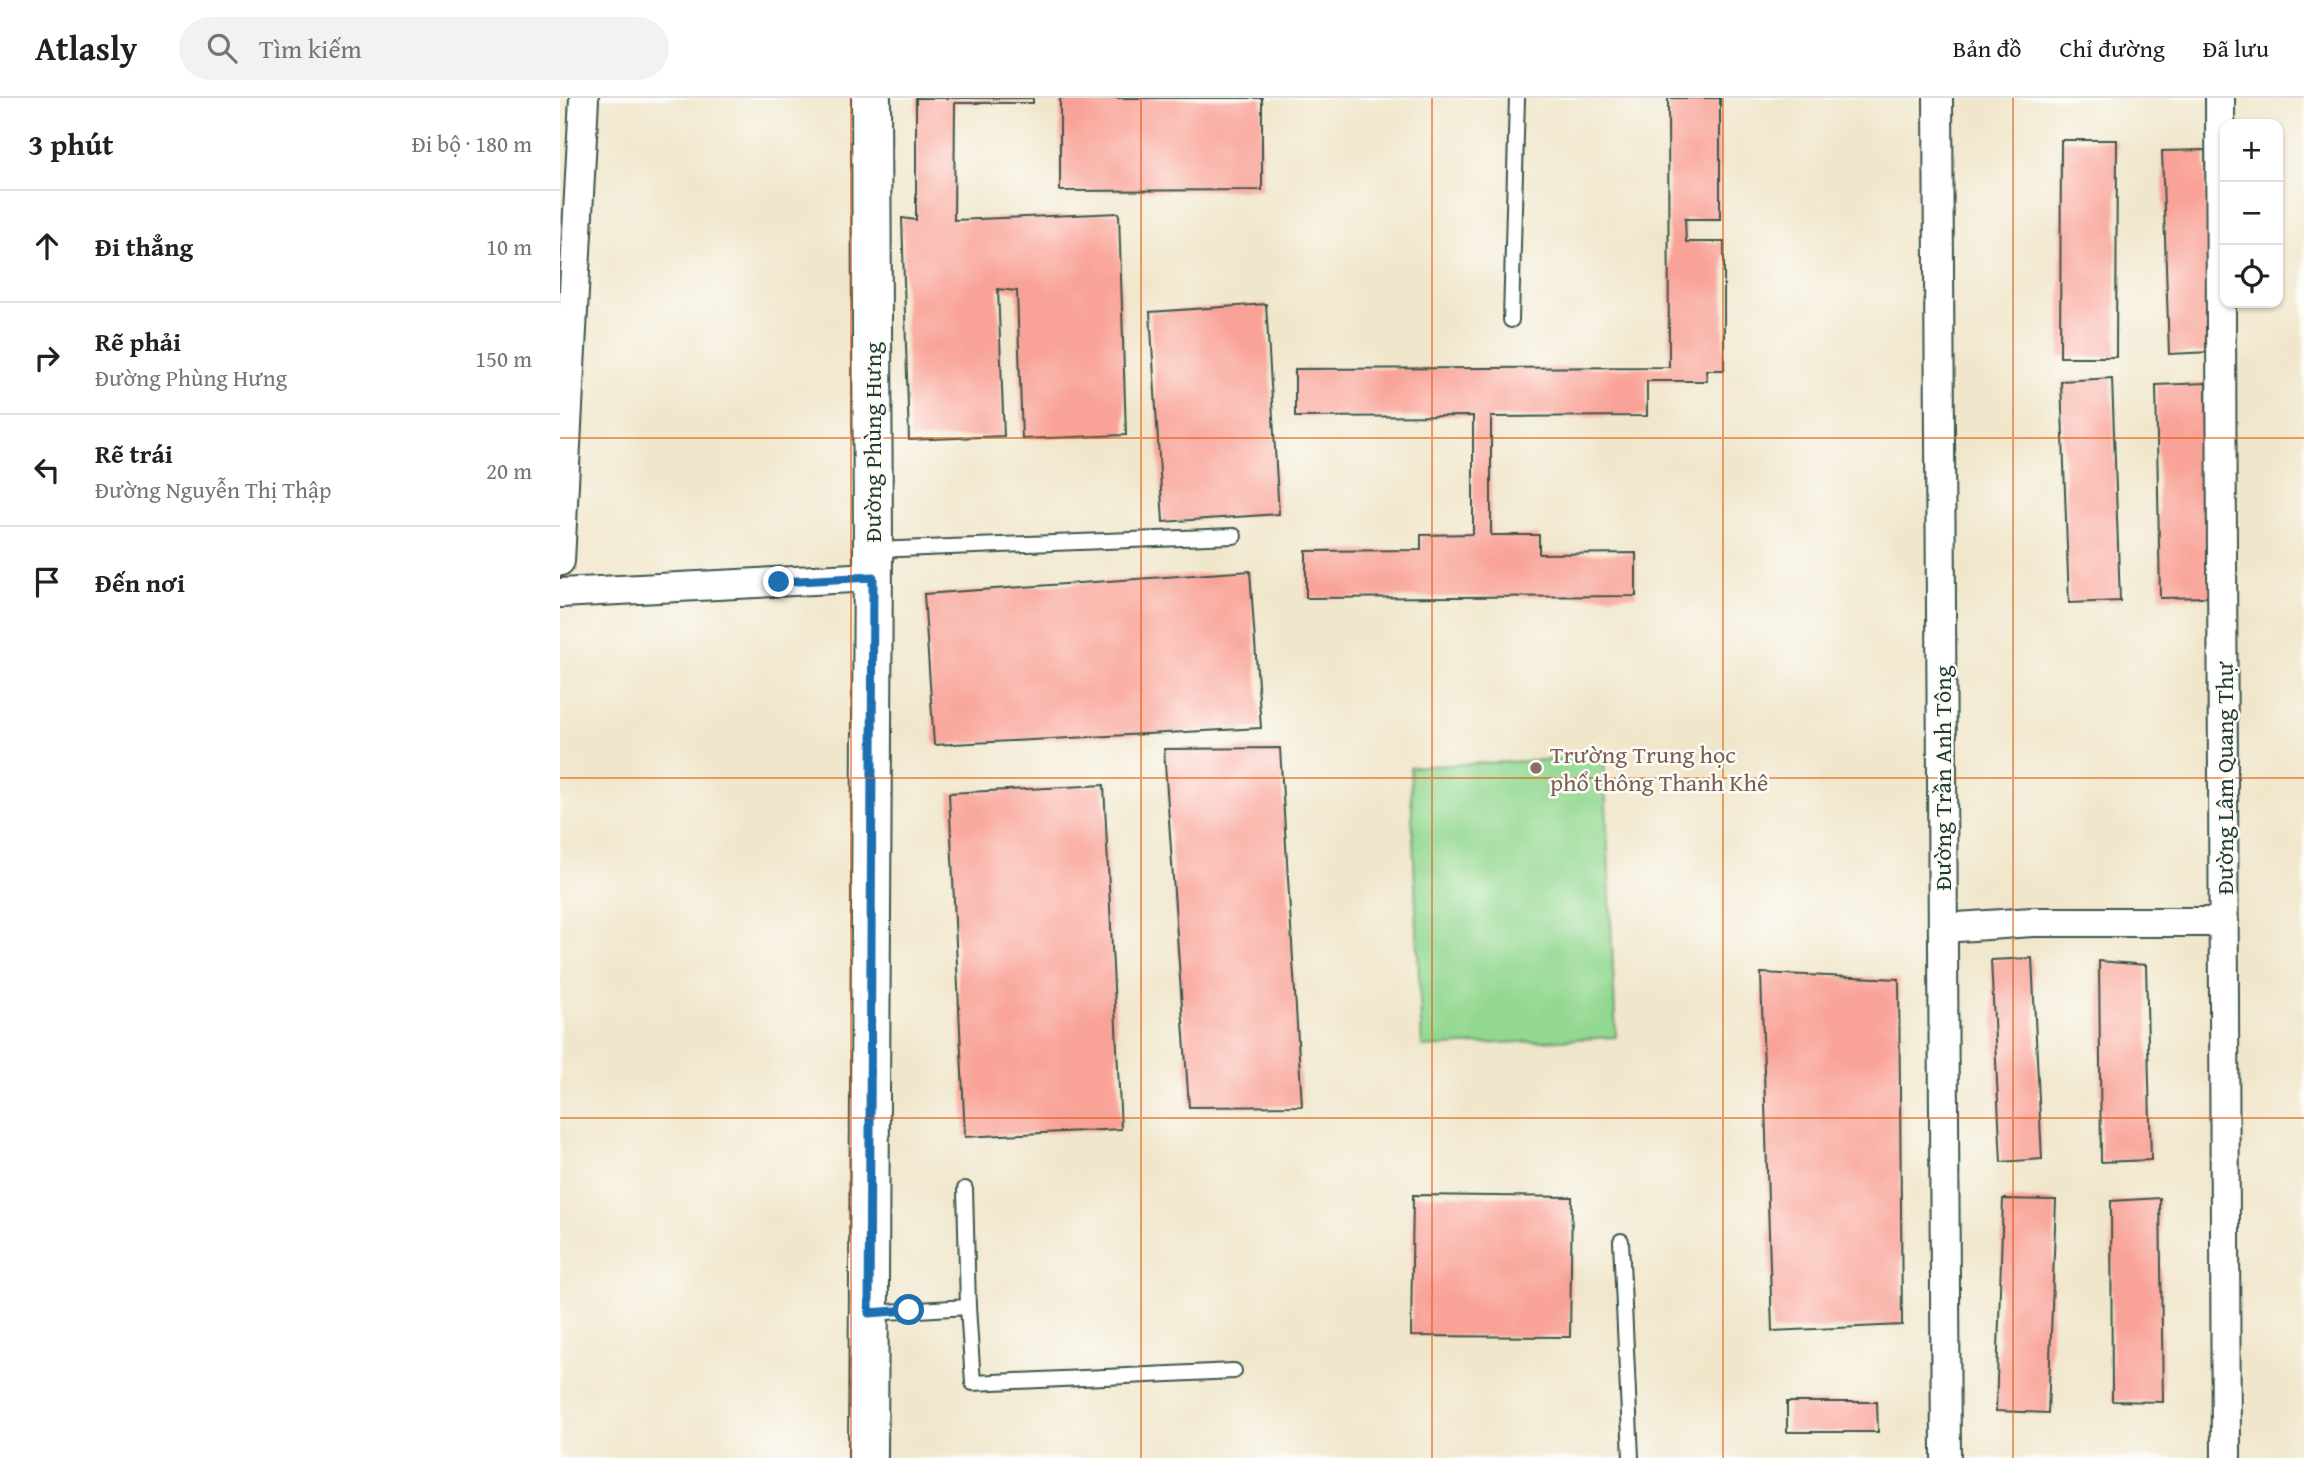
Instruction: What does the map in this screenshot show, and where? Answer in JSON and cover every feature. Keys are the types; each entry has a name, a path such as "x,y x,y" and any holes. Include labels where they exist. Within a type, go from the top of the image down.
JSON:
{"street":[{"path":"560,561 584,98"},
{"name":"Đường Phùng Hưng","path":"868,1458 873,563 871,98"},
{"name":"Đường Trần Anh Tông","path":"1938,98 1946,1458"},
{"name":"Đường Lâm Quang Thự","path":"2220,98 2226,1458"},
{"path":"560,593 873,563"},
{"path":"1943,928 2032,922 2224,922"}],"lane":[{"path":"1511,320 1517,98"},
{"path":"873,563 1234,536"},
{"path":"965,1189 973,1383 1234,1371"},
{"path":"1621,1241 1632,1458"},
{"path":"869,1313 968,1307"}],"green space":[{"path":"1604,757 1616,1037 1422,1047 1410,767"}],"building":[{"path":"916,98 1033,98 1033,103 955,103 954,220 1119,213 1126,435 1022,439 1017,291 998,289 1004,436 909,440 902,218 916,220"},
{"path":"1060,98 1262,98 1262,190 1060,191"},
{"path":"1668,98 1720,98 1720,219 1685,219 1686,242 1724,242 1724,370 1706,370 1707,381 1647,381 1647,416 1491,417 1491,535 1539,535 1539,554 1636,553 1636,596 1306,598 1306,551 1421,550 1421,535 1473,534 1473,416 1295,417 1295,369 1669,367"},
{"path":"2061,140 2117,140 2116,357 2060,357"},
{"path":"2205,150 2211,352 2169,354 2162,151"},
{"path":"1266,304 1279,514 1163,522 1150,312"},
{"path":"2112,378 2120,601 2069,603 2061,381"},
{"path":"2206,383 2211,597 2160,598 2156,385"},
{"path":"1250,571 1261,728 934,745 924,594"},
{"path":"1280,748 1302,1106 1189,1107 1164,749"},
{"path":"1104,785 1121,1129 965,1137 949,793"},
{"path":"2032,958 2042,1159 2001,1162 1991,960"},
{"path":"2099,961 2146,965 2151,1160 2101,1162"},
{"path":"1761,973 1899,979 1902,1325 1772,1331"},
{"path":"1413,1195 1572,1197 1570,1337 1411,1336"},
{"path":"2160,1198 2163,1402 2112,1401 2111,1201"},
{"path":"2003,1199 2056,1200 2048,1413 1996,1411"},
{"path":"1787,1402 1877,1402 1878,1432 1787,1432"}],"place":[{"name":"Trường Trung học phổ thông Thanh Khê","path":"1536,768"}],"route":[{"path":"779,582 873,577 869,1313 909,1310"}]}
